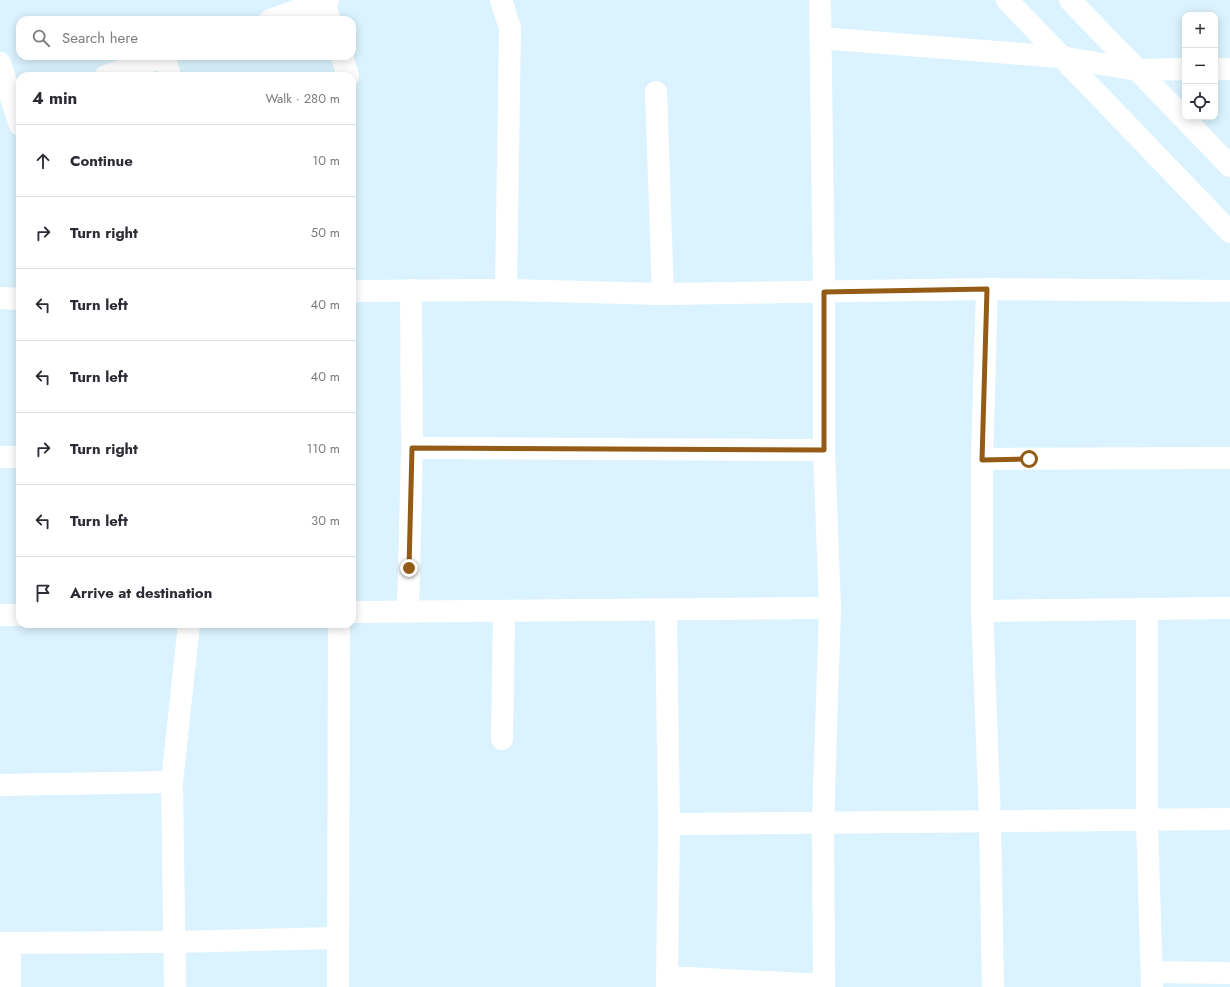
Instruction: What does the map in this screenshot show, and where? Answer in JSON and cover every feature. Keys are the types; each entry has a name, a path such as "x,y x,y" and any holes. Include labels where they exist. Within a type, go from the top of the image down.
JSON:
{"street":[{"path":"501,0 510,28 506,290"},
{"path":"666,611 669,824 667,982 824,986 823,823 830,608 824,450 824,292 820,0"},
{"path":"1007,0 1230,232"},
{"path":"1070,0 1230,166"},
{"path":"288,16 327,7"},
{"path":"820,38 1061,57 1137,70 1182,69"},
{"path":"118,72 152,60"},
{"path":"165,60 169,72"},
{"path":"343,60 347,72"},
{"path":"0,63 16,107"},
{"path":"1218,69 1230,69"},
{"path":"656,92 663,294"},
{"path":"987,289 982,460 982,611 990,822 993,987"},
{"path":"356,291 506,290 663,294 987,289 1230,291"},
{"path":"408,612 412,448 411,290"},
{"path":"0,298 16,299"},
{"path":"412,448 824,450"},
{"path":"0,457 16,457"},
{"path":"982,460 1230,458"},
{"path":"356,612 666,611 830,608"},
{"path":"982,611 1230,608"},
{"path":"1147,610 1147,820 1152,980 1230,973"},
{"path":"502,739 504,612"},
{"path":"0,615 16,615"},
{"path":"175,987 172,782 189,628"},
{"path":"338,987 339,628"},
{"path":"0,785 172,782"},
{"path":"669,824 1230,819"},
{"path":"10,987 5,943 174,942 338,938"}],"route":[{"path":"409,568 412,448 824,450 824,292 987,289 982,460 1029,459"}]}
